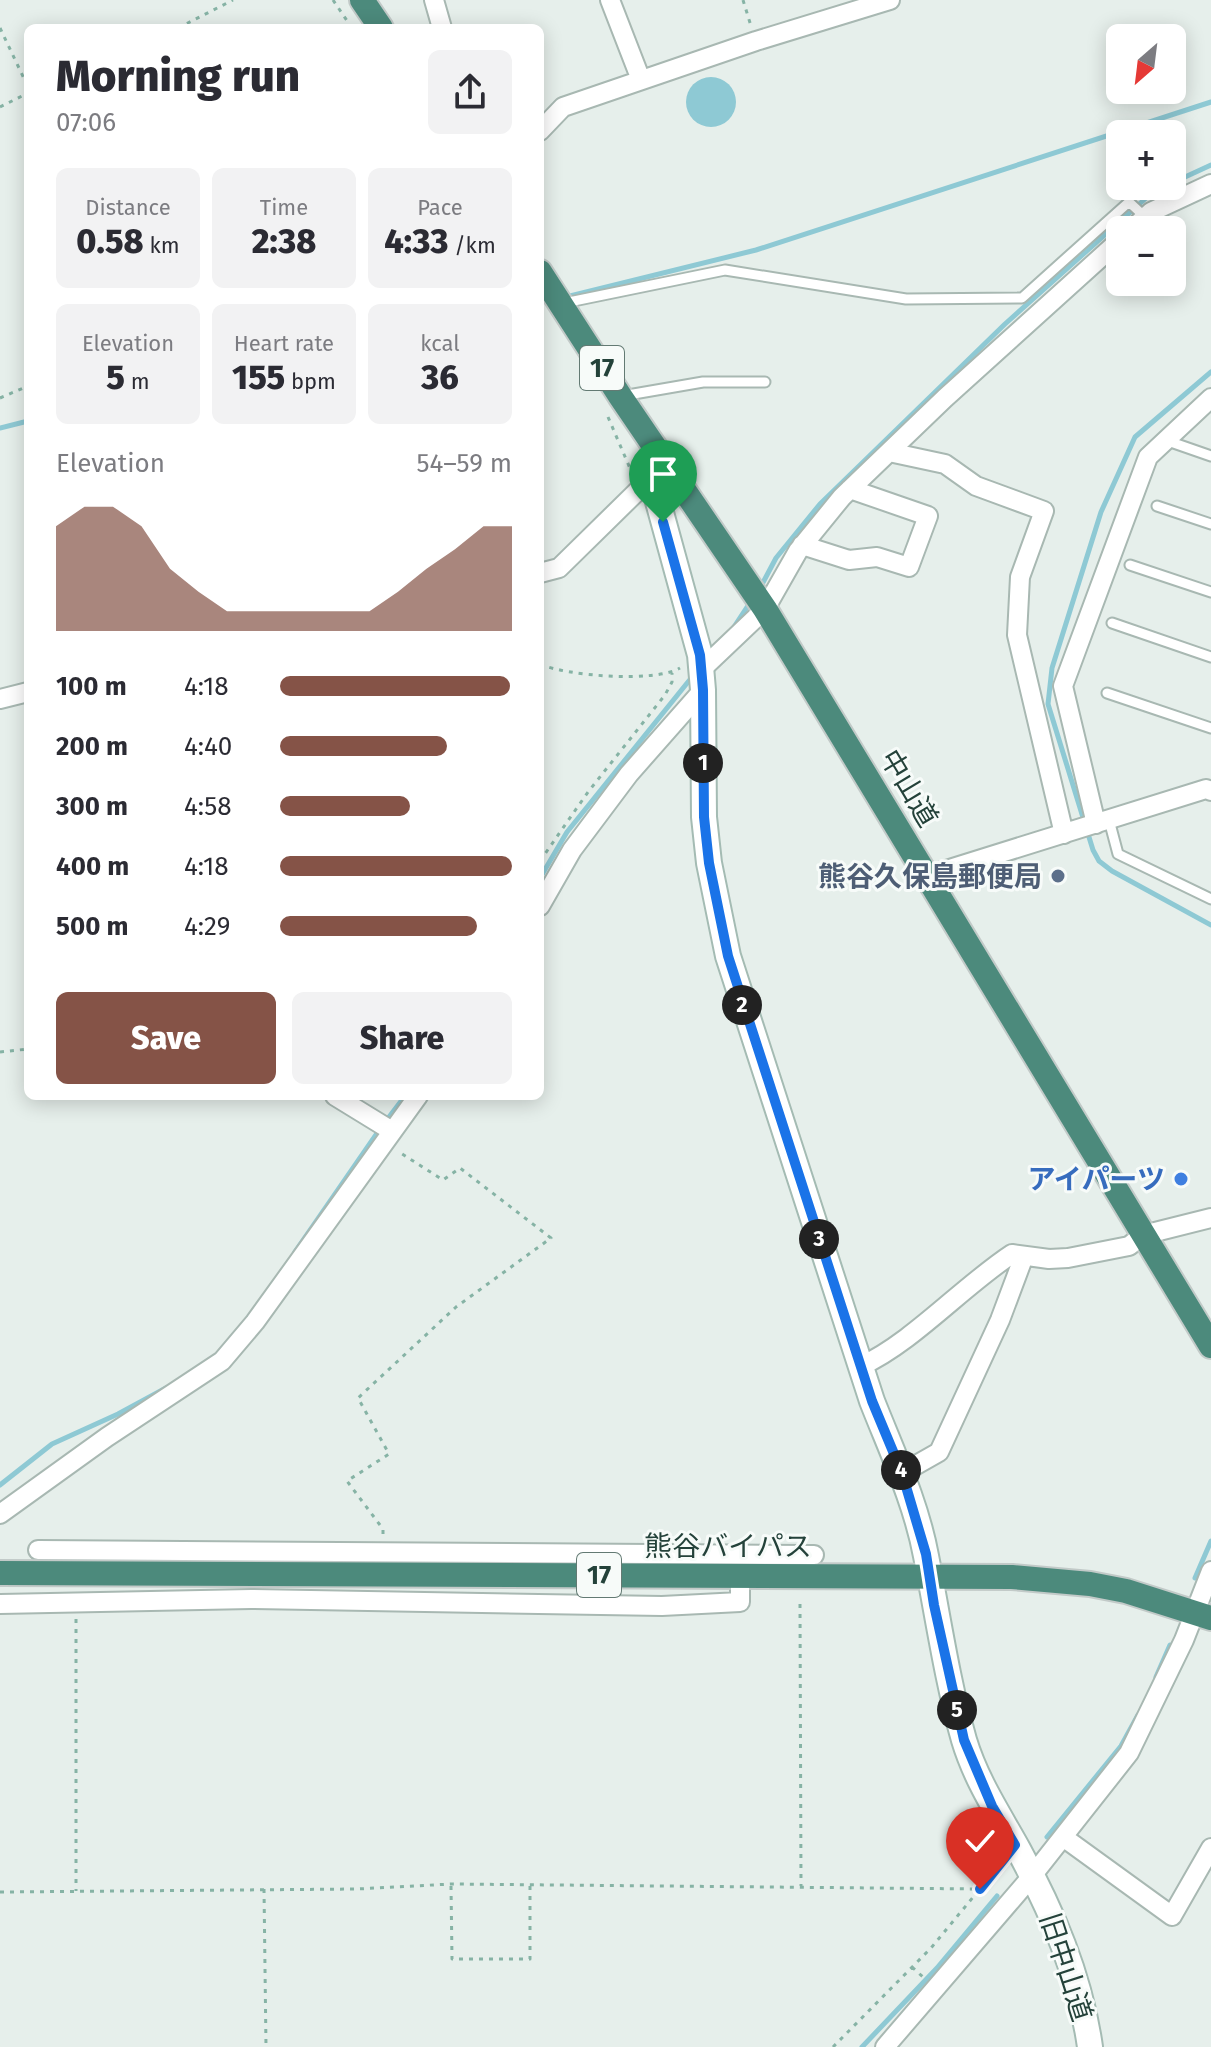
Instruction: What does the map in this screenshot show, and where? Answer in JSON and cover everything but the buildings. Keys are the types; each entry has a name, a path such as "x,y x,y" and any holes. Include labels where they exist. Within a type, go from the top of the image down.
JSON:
{"highway":[{"path":"362,0 378,24"},
{"name":"中山道","path":"544,279 613,403 666,463 765,609 1211,1346"},
{"name":"熊谷バイパス","path":"0,1573 180,1564 652,1565 740,1575 1012,1577 1090,1584 1126,1591 1205,1617"}],"main road":[{"name":"旧中山道","path":"666,463 657,498 702,671 704,817 709,863 728,956 861,1366 902,1473 926,1554 964,1740 992,1806 1032,1876 1062,1938 1086,2020 1090,2047"}],"street":[{"path":"434,0 441,24"},
{"path":"610,0 641,80"},
{"path":"544,127 563,107 756,41 890,0"},
{"path":"1146,216 1211,184"},
{"path":"544,899 572,850 702,671 765,609 802,545 850,489 1106,253"},
{"path":"1100,823 1063,686 1148,457 1211,398"},
{"path":"889,452 945,464 976,486 1044,511 1020,577 1017,635 1070,832"},
{"path":"544,572 559,568 666,463"},
{"path":"802,545 849,560 877,557 909,567 928,516 850,489"},
{"path":"0,699 24,693"},
{"path":"927,876 1100,823 1209,794"},
{"path":"340,1100 387,1136"},
{"path":"0,1514 107,1437 222,1361 255,1322 415,1100"},
{"path":"861,1366 901,1341 1012,1254 1068,1258 1129,1246 1143,1235 1211,1218"},
{"path":"902,1473 939,1452 1000,1320 1024,1256"},
{"path":"38,1550 180,1564 382,1554 652,1565 814,1555"},
{"path":"885,2047 1032,1876 1129,1753 1184,1640 1205,1617 1211,1571"},
{"path":"0,1604 251,1599 662,1606 740,1602 740,1575"},
{"path":"1063,1837 1172,1916 1211,1848"}],"lane":[{"path":"1113,216 1129,202 1144,216"},
{"path":"559,304 725,270 906,299 1022,298 1106,223"},
{"path":"613,403 703,382 765,382"},
{"path":"1165,440 1211,456"},
{"path":"1157,506 1211,524"},
{"path":"1130,565 1211,592"},
{"path":"1112,623 1211,657"},
{"path":"1107,693 1211,728"},
{"path":"1100,823 1118,854 1211,899"}],"path":[{"path":"187,24 233,0"},
{"path":"333,0 349,24"},
{"path":"743,0 756,41"},
{"path":"0,28 24,79"},
{"path":"0,107 24,95"},
{"path":"0,398 24,388"},
{"path":"613,403 640,491"},
{"path":"544,665 588,674 644,675 702,671"},
{"path":"544,855 588,792 665,695 672,682 672,673"},
{"path":"0,1052 24,1049"},
{"path":"382,1554 383,1529 347,1481 389,1454 358,1398 456,1307 551,1238 460,1168 443,1180 387,1136"},
{"path":"76,1602 76,1891"},
{"path":"800,1604 801,1886"},
{"path":"833,2047 931,1948 1015,1845"},
{"path":"0,1892 357,1889 451,1884 980,1889"},
{"path":"451,1884 452,1959 530,1959 530,1886"},
{"path":"264,1889 266,2047"}],"water":[{"path":"711,77 729,84 736,102 729,120 711,127 693,120 686,102 693,84"}],"waterway":[{"path":"570,296 756,250 1211,102"},
{"path":"1186,177 1211,165"},
{"path":"759,590 776,558 820,504 1005,324 1144,200"},
{"path":"1211,372 1135,437 1101,512 1052,668 1048,704 1099,861 1211,925"},
{"path":"0,428 24,422"},
{"path":"732,630 751,601"},
{"path":"544,871 567,832 692,677"},
{"path":"386,1121 402,1100"},
{"path":"295,1252 380,1129"},
{"path":"0,1485 52,1444 166,1388"},
{"path":"1195,1578 1211,1541"},
{"path":"1156,1677 1170,1645"},
{"path":"1047,1837 1121,1746 1138,1715"},
{"path":"862,2047 937,1968 997,1896"}],"place":[{"name":"熊谷久保島郵便局","path":"1058,876"},
{"name":"アイパーツ","path":"1181,1179"}],"route":[{"path":"663,522 700,655 704,817 709,863 728,956 872,1401 902,1473 926,1554 964,1740 992,1806 1015,1845 980,1889"}]}
